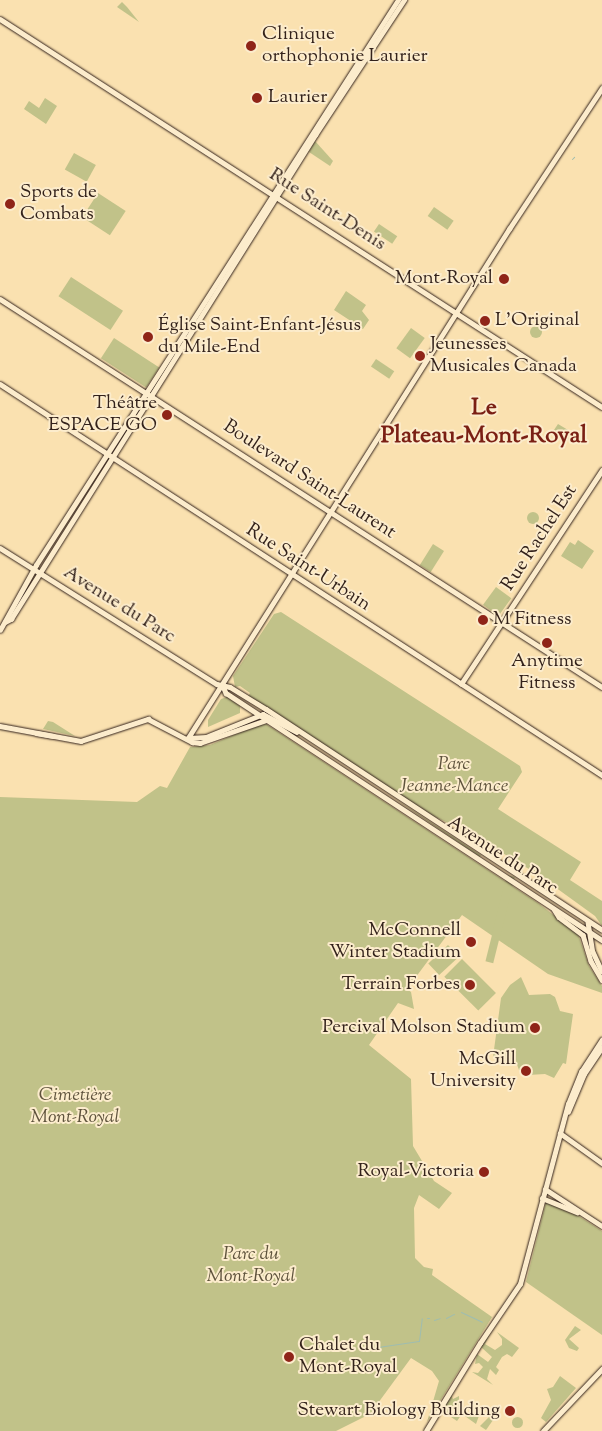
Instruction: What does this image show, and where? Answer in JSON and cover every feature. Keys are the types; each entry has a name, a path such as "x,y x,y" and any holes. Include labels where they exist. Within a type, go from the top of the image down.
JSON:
{"main road":[{"path":"0,630 398,0"},
{"path":"275,194 404,0"},
{"name":"Rue Saint-Denis","path":"0,17 602,407"},
{"path":"188,738 223,686 457,312 602,88"},
{"name":"Boulevard Saint-Laurent","path":"0,299 602,687"},
{"name":"Rue Saint-Urbain","path":"0,384 109,457 602,775"},
{"name":"Rue Rachel Est","path":"461,684 602,470"},
{"name":"Avenue du Parc","path":"0,548 223,686 266,709 602,930"},
{"name":"Avenue du Parc","path":"223,686 226,693 602,940"},
{"path":"188,738 206,737 260,714"},
{"name":"Avenue du Parc","path":"260,714 269,716 305,736"},
{"path":"0,726 88,740 148,719 195,742 211,741 260,720 270,721"},
{"path":"554,908 559,917 583,935 591,961 602,980"},
{"path":"588,922 594,954 602,971"},
{"path":"426,1431 492,1324 520,1284 564,1120 580,1074 602,1040"},
{"path":"564,1120 584,1073 602,1047"},
{"path":"560,1133 602,1163"},
{"path":"545,1189 602,1226"},
{"path":"542,1198 581,1213"},
{"path":"543,1431 602,1369"}],"green space":[{"path":"122,2 127,7 139,22 117,7"},
{"path":"45,98 57,106 46,124 24,109 29,101 39,108"},
{"path":"315,141 333,161 330,166 309,152"},
{"path":"74,153 96,165 87,182 65,170"},
{"path":"98,193 126,211 110,235 82,217"},
{"path":"434,207 454,221 447,230 428,216"},
{"path":"379,224 397,236 392,244 374,231"},
{"path":"71,277 123,311 110,330 58,296"},
{"path":"346,291 366,305 362,311 369,320 363,329 334,310"},
{"path":"536,326 542,332 536,338 530,332"},
{"path":"411,328 425,338 410,358 396,348"},
{"path":"114,338 159,367 146,388 101,358"},
{"path":"376,359 394,371 389,379 371,366"},
{"path":"558,424 573,433 568,440 552,433"},
{"path":"531,512 535,512 539,518 535,524 531,524 527,520 527,516"},
{"path":"578,540 594,551 582,569 561,556 570,542 575,545"},
{"path":"433,544 444,551 431,572 420,565"},
{"path":"496,587 511,598 498,616 483,605"},
{"name":"Parc Jeanne-Mance","path":"281,612 520,766 522,772 498,809 581,862 570,880 602,901 602,926 595,916 537,874 468,832 433,816 248,696 250,693 240,686 235,687 233,676 274,614"},
{"path":"227,697 240,706 240,713 208,727 208,720 221,699"},
{"path":"48,721 53,722 75,736 43,729"},
{"name":"Parc du Mont-Royal","path":"266,724 538,903 578,934 589,966 602,986 602,993 548,974 462,915 407,989 411,992 414,1009 398,1003 369,1045 411,1079 413,1146 434,1181 452,1193 439,1209 419,1195 414,1208 415,1258 424,1267 433,1269 432,1275 492,1317 427,1422 439,1381 432,1371 411,1358 370,1414 336,1431 0,1431 0,797 137,802 160,786 167,788 190,747 210,745 255,726"},
{"path":"392,797 481,855 480,857"},
{"path":"507,875 515,877 493,963 485,961"},
{"path":"448,945 459,957 439,975 428,963"},
{"name":"Terrain Forbes","path":"462,959 496,993 478,1011 444,977"},
{"name":"Percival Molson Stadium","path":"521,977 529,995 550,994 555,997 560,1011 573,1014 566,1064 563,1063 554,1078 545,1074 528,1075 519,1070 515,1059 502,1061 501,1058 493,1057 501,998 510,985"},
{"path":"546,1202 574,1213 602,1231 602,1335 526,1282"},
{"path":"575,1326 581,1330 569,1339 579,1348 577,1351 569,1348 565,1340"},
{"path":"492,1330 485,1344 495,1350 502,1345 502,1339 497,1332 519,1348 512,1357 507,1354 502,1357 496,1367 499,1370 496,1375 490,1369 487,1379 493,1385 472,1372 478,1373 483,1367 479,1363 475,1364 477,1354 488,1362 492,1357 481,1347"},
{"path":"560,1376 576,1388 546,1422 541,1418 551,1400 547,1389 553,1387"},
{"path":"451,1395 453,1399 459,1396 459,1406 465,1413 480,1413 476,1424 462,1414 457,1421 442,1411"},
{"path":"495,1411 498,1413 486,1430 480,1426"},
{"path":"517,1416 523,1422 517,1428 511,1422"}],"waterway":[{"path":"461,1312 482,1322"},
{"path":"446,1318 454,1314"},
{"path":"378,1347 419,1341 422,1318"},
{"path":"434,1320 440,1318"}],"place":[{"name":"Clinique orthophonie Laurier","path":"251,46"},
{"name":"Laurier","path":"257,98"},
{"name":"Sports de Combats","path":"10,204"},
{"name":"Mont-Royal","path":"504,279"},
{"name":"L'Original","path":"485,321"},
{"name":"Église Saint-Enfant-Jésus du Mile-End","path":"148,337"},
{"name":"Jeunesses Musicales Canada","path":"420,356"},
{"name":"Théâtre ESPACE GO","path":"167,415"},
{"name":"M Fitness","path":"483,620"},
{"name":"Anytime Fitness","path":"547,643"},
{"name":"McConnell Winter Stadium","path":"471,942"},
{"name":"Terrain Forbes","path":"470,985"},
{"name":"Percival Molson Stadium","path":"535,1028"},
{"name":"McGill University","path":"526,1071"},
{"name":"Royal-Victoria","path":"484,1172"},
{"name":"Chalet du Mont-Royal","path":"289,1357"},
{"name":"Stewart Biology Building","path":"510,1411"}],"district":[{"name":"Le Plateau-Mont-Royal","path":"484,423"}],"park label":[{"name":"Cimetière Mont-Royal","path":"75,1107"}]}
